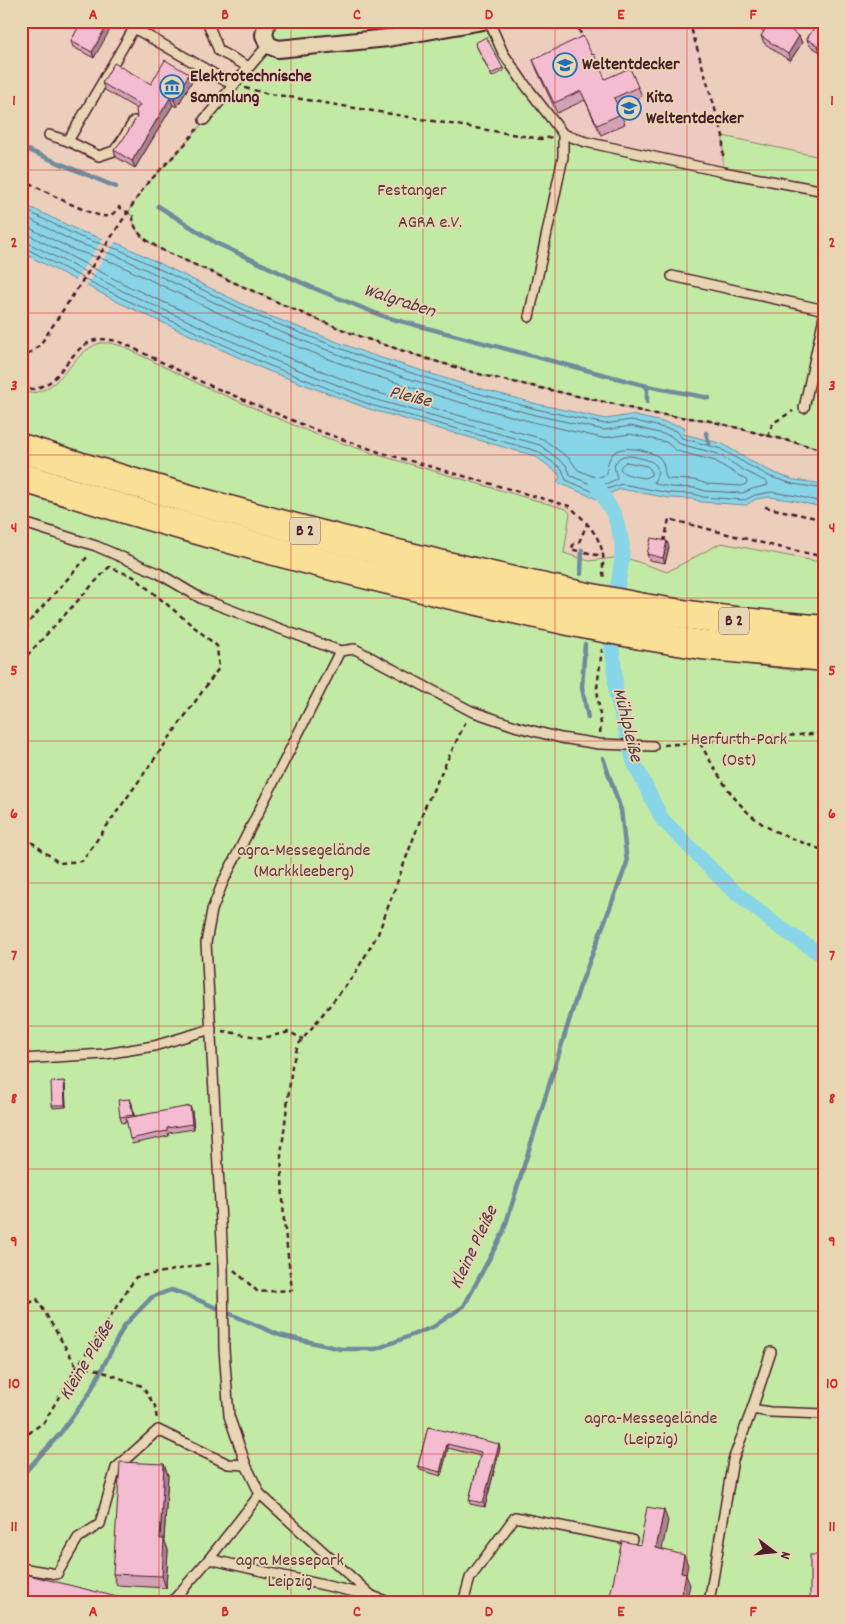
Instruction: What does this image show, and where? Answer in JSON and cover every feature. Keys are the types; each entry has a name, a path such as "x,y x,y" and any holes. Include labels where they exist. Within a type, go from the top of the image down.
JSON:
{"highway":[{"name":"B 2","path":"21,448 117,479 291,528 440,565 599,590 644,608 768,626 825,630"},
{"name":"B 2","path":"21,477 113,506 285,554 596,634 641,635 702,645 825,657"}],"street":[{"path":"266,21 264,34 268,45 278,49 379,39 483,21"}],"lane":[{"path":"207,21 219,50 248,67"},
{"path":"489,21 503,53 563,134 586,142 722,172 825,191"},
{"path":"68,141 134,28 233,85"},
{"path":"204,120 268,45"},
{"path":"49,135 68,141 99,156 114,151 122,142 134,121"},
{"path":"529,318 563,157 563,134"},
{"path":"672,276 825,311 804,408"},
{"path":"21,522 96,546 158,574 202,599 340,651 354,649 471,711 518,727 561,738 613,746 648,746"},
{"path":"340,651 222,882 212,910 206,943 224,1260 224,1349 229,1416 246,1465 260,1494 372,1596"},
{"path":"21,1059 105,1054 154,1046 211,1029"},
{"path":"709,1603 733,1460 771,1352"},
{"path":"752,1409 770,1412 825,1414"},
{"path":"21,1568 57,1574 78,1538 100,1524 116,1468 158,1430 228,1464 246,1465"},
{"path":"171,1603 209,1559 260,1494"},
{"path":"463,1603 470,1578 515,1517 632,1540"},
{"path":"209,1559 372,1596 390,1603"}],"path":[{"path":"562,25 570,21"},
{"path":"575,21 581,34"},
{"path":"689,21 723,136 722,172"},
{"path":"233,85 265,93 540,139 563,134"},
{"path":"21,360 40,345 145,186 186,143 204,120"},
{"path":"21,179 92,213 106,217 120,207 133,216 135,228 144,239 162,250 295,310 361,337 486,376 648,413 706,420 825,450"},
{"path":"21,387 34,389 47,384 83,346 100,339 112,339 204,383 313,429 379,452 569,506 596,535 603,554 603,575 599,590"},
{"path":"768,436 773,423 785,417 796,408 804,408"},
{"path":"765,507 825,520"},
{"path":"663,546 669,519 825,557"},
{"path":"578,551 571,549 574,544 579,542 587,524"},
{"path":"21,656 28,623 96,546"},
{"path":"585,552 596,555 603,554"},
{"path":"21,662 109,567 134,577 217,646 220,668 82,861 59,863 21,834"},
{"path":"596,634 601,652 597,688 601,725 599,744"},
{"path":"21,1439 44,1422 77,1367 136,1277 224,1260 258,1292 292,1290 284,1222 281,1155 292,1066 298,1045 354,975 378,934 425,807 471,711"},
{"path":"648,746 825,733"},
{"path":"700,743 722,782 751,814 770,828 825,852"},
{"path":"211,1029 263,1038 289,1032 303,1039"},
{"path":"21,1308 37,1299 77,1367"},
{"path":"77,1367 94,1369 142,1386 155,1406 158,1430"}],"shaded area":[{"name":"Kita Weltentdecker","path":"578,21 689,21 723,136 723,172 563,134 512,65 584,33"}],"green space":[{"name":"Festanger","path":"267,21 489,21 503,53 563,134 723,171 723,136 825,158 825,450 706,420 648,413 486,376 428,359 361,337 304,314 162,250 142,237 138,233 133,216 128,213 145,186 186,143 268,45"},
{"path":"100,343 122,346 203,386 312,433 378,455 566,509 570,513 564,553 589,561 614,558 629,559 667,572 721,543 825,563 825,617 692,603 565,581 272,511 145,474 21,434 21,392 34,393 55,383 89,348"},
{"name":"agra-Messegelände (Markkleeberg)","path":"21,488 654,652 791,670 825,671 825,1603 21,1603"}],"water":[{"name":"Pleiße","path":"21,203 82,232 122,245 259,312 366,353 460,383 537,404 606,419 631,415 685,427 683,434 723,444 772,472 794,480 825,484 825,508 770,497 756,499 746,505 669,498 621,489 608,494 610,498 602,503 557,482 560,477 558,473 535,456 369,409 266,370 120,303 21,252"}],"pier":[{"path":"104,237 116,241 85,287 74,282"}],"building":[{"path":"82,21 109,21 92,52 71,41"},
{"path":"757,21 778,21 799,36 788,54 761,36 766,28"},
{"path":"818,21 825,25 825,35 818,46 807,39"},
{"path":"583,36 592,55 594,54 605,79 630,68 638,87 614,98 621,114 597,125 581,91 554,103 533,60"},
{"path":"486,37 503,68 491,74 475,43"},
{"path":"165,60 189,74 174,100 170,98 132,161 114,150 137,117 136,110 140,105 102,83 114,63 151,84"},
{"path":"651,538 667,541 663,558 647,554"},
{"path":"64,1081 65,1105 52,1105 51,1082"},
{"path":"130,1099 133,1115 120,1117 118,1100"},
{"path":"190,1106 192,1124 167,1128 167,1131 130,1139 126,1118"},
{"path":"428,1427 499,1444 483,1503 469,1500 481,1452 447,1444 440,1472 418,1466"},
{"path":"824,1457 825,1525 821,1525"},
{"path":"120,1462 164,1464 160,1539 164,1539 162,1576 113,1574"},
{"path":"647,1507 664,1510 656,1548 684,1555 681,1573 686,1574 680,1603 606,1603 607,1596 610,1596 622,1541 640,1545"},
{"path":"810,1555 825,1555 825,1603 810,1603"},
{"path":"21,1573 141,1603 21,1603"},
{"path":"727,1599 785,1602 785,1603 727,1603"}],"waterway":[{"name":"Walgraben","path":"21,147 116,187"},
{"name":"Walgraben","path":"158,206 216,243 311,287 385,317 647,386 647,402"},
{"name":"Walgraben","path":"647,386 709,398"},
{"path":"706,433 709,444"},
{"name":"Mühlpleiße","path":"596,484 615,516 622,543 622,559 611,642 616,693 634,763 662,819 727,885 776,925 825,957"},
{"name":"Kleine Pleiße","path":"581,574 582,550"},
{"name":"Kleine Pleiße","path":"585,644 582,687 588,718"},
{"name":"Kleine Pleiße","path":"21,1475 59,1435 89,1394 124,1326 152,1297 171,1290 279,1335 341,1349 376,1349 433,1327 464,1306 503,1233 579,989 627,863 621,810 603,758"}],"place":[{"name":"Weltentdecker","path":"565,65"},
{"name":"Elektrotechnische Sammlung","path":"172,87"},
{"name":"Kita Weltentdecker","path":"629,108"}],"park label":[{"name":"AGRA e.V.","path":"430,223"},
{"name":"Herfurth-Park (Ost)","path":"739,750"},
{"name":"agra-Messegelände (Leipzig)","path":"651,1429"},
{"name":"agra Messepark Leipzig","path":"290,1571"}]}
